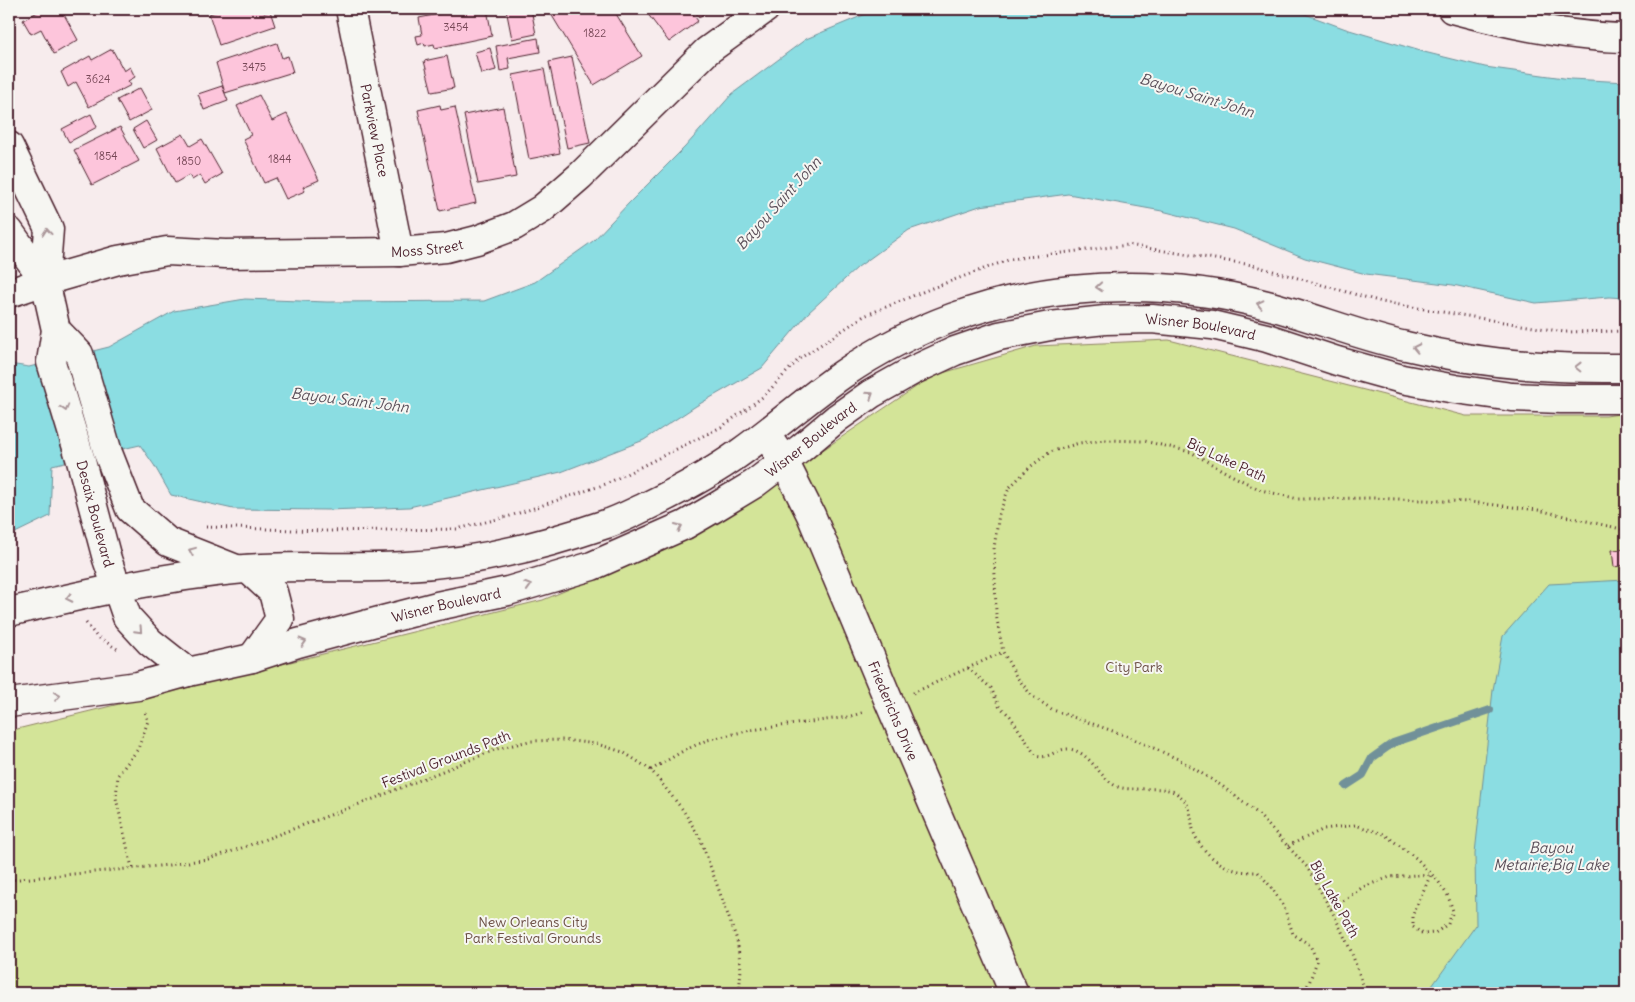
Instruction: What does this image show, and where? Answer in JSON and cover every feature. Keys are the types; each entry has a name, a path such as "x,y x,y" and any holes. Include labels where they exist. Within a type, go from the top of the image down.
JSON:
{"street":[{"name":"Parkview Place","path":"350,9 399,252"},
{"name":"Moss Street","path":"9,293 118,260 166,251 225,254 399,252 446,248 477,240 514,226 542,209 580,176 707,51 765,9"},
{"path":"1452,9 1503,22 1599,38 1626,38"},
{"name":"Desaix Boulevard","path":"9,146 49,229 44,281 56,330 51,362 81,461 107,559 127,617 150,642 188,672"},
{"name":"Desaix Boulevard","path":"9,231 44,281"},
{"path":"9,612 117,588 243,569 406,566 464,561 538,544 612,522 705,476 738,455 807,400 846,372 886,348 930,327 974,310 1020,298 1068,290 1117,286 1165,287 1218,294 1267,305 1401,345 1445,354 1503,363 1626,368"},
{"name":"Wisner Boulevard","path":"9,703 138,686 188,672 252,658 298,643 437,606 508,591 592,566 693,520 754,484 837,418 872,394 912,371 955,350 999,336 1050,326 1105,320 1152,319 1212,325 1267,338 1337,361 1402,379 1512,397 1626,399"},
{"name":"Desaix Boulevard","path":"56,330 79,354 108,453 130,510 168,542 243,569"},
{"name":"Friederichs Drive","path":"766,433 784,461 812,515 890,704 1014,993"},
{"path":"243,569 272,592 280,619 252,658"}],"path":[{"name":"Big Lake Path","path":"1366,993 1351,951 1307,867 1249,807 1222,786 1180,760 1127,736 1054,710 1032,696 1016,676 1003,652 996,614 994,548 999,514 1009,488 1030,467 1050,452 1079,443 1106,440 1144,441 1190,452 1261,490 1298,499 1373,498 1470,502 1538,510 1626,530"},
{"path":"651,770 683,751 707,740 751,730 848,717 890,704 1003,652"},
{"path":"968,668 991,688 999,706 1010,716 1036,756 1042,758 1067,749 1075,751 1087,758 1108,781 1117,787 1160,789 1175,792 1185,801 1191,811 1194,833 1201,847 1213,859 1238,871 1258,872 1272,888 1284,907 1293,934 1310,945 1317,961 1303,993"},
{"name":"Festival Grounds Path","path":"9,880 169,865 208,858 373,799 497,749 528,741 563,740 597,744 623,752 651,770 683,810 700,838 737,940 741,969 739,993"},
{"path":"1288,846 1324,828 1354,825 1384,834 1416,858 1432,874 1448,896 1453,911 1448,924 1435,933 1423,934 1413,927 1413,914 1432,874"},
{"path":"1330,909 1363,887 1390,877 1432,874"}],"green space":[{"name":"City Park","path":"1169,340 1466,416 1606,416 1626,413 1626,993 9,993 9,731 543,600 697,535 932,376 1036,346"}],"water":[{"name":"Bayou Saint John","path":"878,9 1291,9 1346,29 1424,52 1485,67 1571,79 1626,82 1626,298 1609,297 1536,303 1453,285 1366,274 1305,258 1234,229 1162,211 1068,194 980,206 909,230 858,267 808,313 762,368 696,406 644,440 561,472 409,507 328,510 233,509 171,495 140,445 52,465 50,516 9,536 9,364 29,367 109,347 174,311 245,299 327,302 484,301 535,282 593,241 685,147 732,94 806,39"},
{"name":"Bayou Metairie;Big Lake","path":"1626,580 1626,993 1427,993 1476,925 1475,853 1493,690 1503,636 1549,584"}],"building":[{"path":"43,9 61,9 78,40 54,54 41,29 31,34 23,20"},
{"path":"225,9 263,9 264,13 270,11 275,26 219,45 209,14"},
{"path":"464,9 487,9 492,36 435,48 434,44 425,46 424,43 418,45 416,36 422,35 419,18"},
{"path":"506,9 531,9 536,34 512,39"},
{"path":"548,9 613,9 642,56 594,85"},
{"path":"644,9 689,9 698,21 669,42"},
{"path":"693,9 711,9 699,17"},
{"path":"538,38 540,52 508,58 510,69 500,71 496,46"},
{"path":"277,43 282,58 288,56 293,72 225,93 216,63"},
{"path":"490,48 496,70 481,74 475,52"},
{"path":"112,49 124,71 130,67 135,77 128,81 131,85 89,107 76,82 68,87 61,72 90,56 92,60"},
{"path":"447,56 454,88 432,92 424,61"},
{"path":"572,57 590,143 567,148 549,62"},
{"path":"544,69 560,153 529,159 513,75"},
{"path":"222,86 228,101 204,110 198,94"},
{"path":"140,88 152,110 129,122 117,100"},
{"path":"259,95 272,121 287,114 319,180 303,187 305,191 286,199 276,178 264,183 243,139 251,135 237,106"},
{"path":"440,105 441,110 455,107 476,203 440,211 418,110"},
{"path":"503,107 516,177 478,184 464,115"},
{"path":"91,114 97,127 69,142 62,129"},
{"path":"146,121 157,140 143,148 133,129"},
{"path":"120,127 139,161 92,185 74,150"},
{"path":"183,134 190,146 202,139 222,174 205,184 200,175 192,180 189,175 175,183 157,148"},
{"path":"1626,549 1626,565 1614,567 1612,550"}],"waterway":[{"path":"1346,786 1363,775 1372,758 1393,743 1490,710"}],"park label":[{"name":"New Orleans City Park Festival Grounds","path":"533,930"}]}
